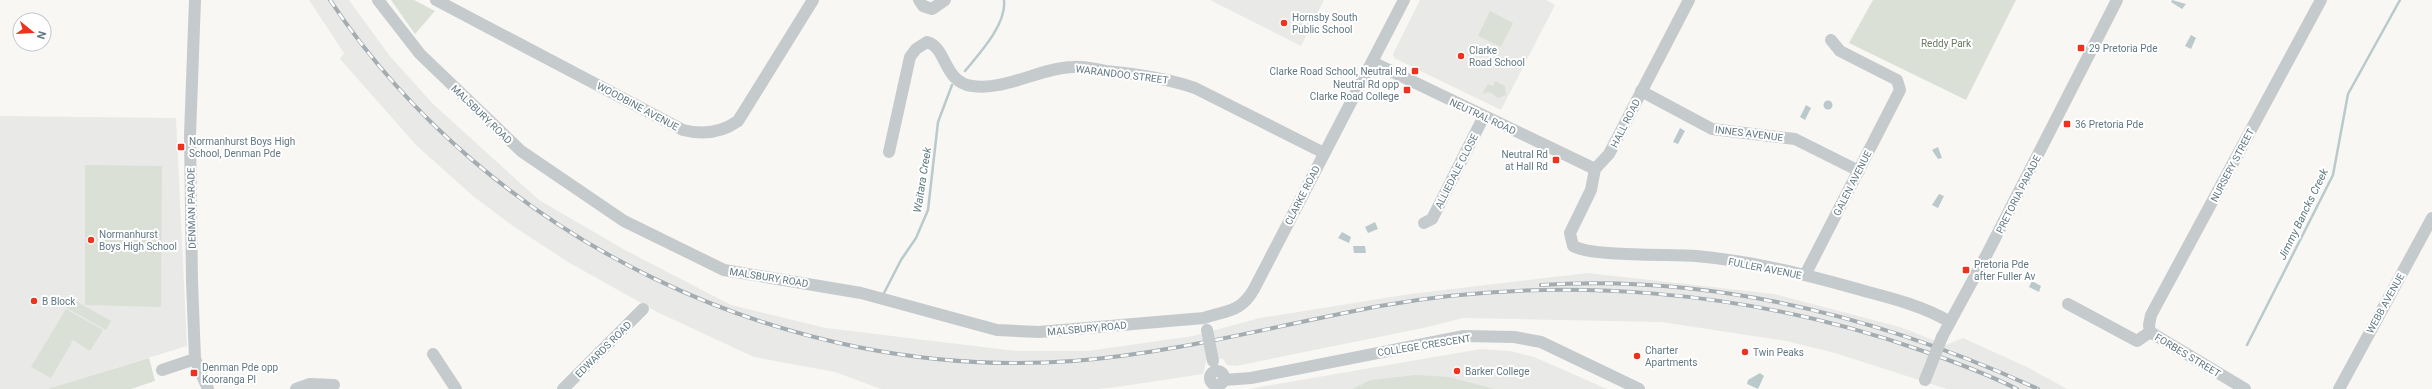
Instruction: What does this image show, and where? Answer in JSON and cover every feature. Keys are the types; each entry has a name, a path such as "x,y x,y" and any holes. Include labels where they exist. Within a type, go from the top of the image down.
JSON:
{"street":[{"name":"DENMAN PARADE","path":"195,0 190,135 192,281 195,359 208,389"},
{"name":"MALSBURY ROAD","path":"378,0 420,54 521,151 624,221 724,270 861,292 997,330 1039,332 1206,324"},
{"name":"WOODBINE AVENUE","path":"436,0 683,130 699,134 728,128 738,121 813,0"},
{"path":"919,0 923,6 932,9 937,7 945,0"},
{"name":"CLARKE ROAD","path":"1206,324 1238,308 1248,299 1404,0"},
{"name":"HALL ROAD","path":"1595,169 1608,154 1689,0"},
{"name":"PRETORIA PARADE","path":"1923,385 1942,337 1988,254 2116,0"},
{"name":"NURSERY STREET","path":"2150,332 2151,315 2321,0"},
{"name":"GALEN AVENUE","path":"1805,275 1900,90 1897,80 1840,50 1831,40"},
{"name":"WARANDOO STREET","path":"889,152 910,57 916,49 927,42 933,44 939,51 945,66 964,84 987,86 1073,67 1173,80 1195,88 1324,153"},
{"name":"NEUTRAL ROAD","path":"1372,62 1595,169"},
{"name":"INNES AVENUE","path":"1641,91 1712,129 1795,139 1859,171"},
{"name":"ALLIEDALE CLOSE","path":"1424,223 1432,219 1484,116"},
{"name":"FULLER AVENUE","path":"1595,169 1591,190 1570,233 1573,246 1596,252 1696,256 1733,261 1805,275 1884,296 1923,309 1950,322"},
{"name":"WEBB AVENUE","path":"2339,389 2432,218"},
{"name":"FORBES STREET","path":"2068,304 2137,341 2150,332 2245,389"},
{"name":"EDWARDS ROAD","path":"563,389 643,308"},
{"path":"1206,324 1214,377"},
{"name":"COLLEGE CRESCENT","path":"1214,377 1251,378 1464,336 1514,337 1541,342 1639,389"},
{"path":"433,354 456,389"},
{"path":"162,370 195,359"},
{"path":"296,389 310,384 334,385"}],"shaded area":[{"path":"309,0 349,0 389,55 432,103 539,200 625,250 731,305 826,328 1016,351 1088,351 1193,336 1260,318 1410,294 1588,273 1774,294 1900,327 1946,345 1963,338 2029,368 2067,389 1947,389 1835,353 1786,341 1661,322 1463,318 1423,328 1236,366 1227,365 1223,359 1207,358 1203,374 1117,387 1097,389 881,389 835,372 754,357 657,312 568,262 513,226 473,196 417,146 340,59 344,53"},
{"name":"Hornsby South Public School","path":"1210,0 1324,0 1301,46"},
{"name":"Clarke Road School","path":"1420,0 1546,0 1555,5 1501,110 1394,58 1393,54"},
{"path":"2172,0 2186,4 2182,9 2171,2"},
{"path":"2191,35 2196,38 2191,49 2185,46"},
{"path":"1826,101 1830,101 1832,105 1830,109 1826,109 1824,107 1824,103"},
{"path":"1806,105 1811,108 1805,120 1800,117"},
{"name":"Normanhurst Boys High School","path":"0,116 176,118 187,346 47,389 0,389"},
{"path":"1680,128 1685,131 1678,144 1673,142"},
{"path":"1938,147 1942,158 1938,159 1932,150"},
{"path":"1939,194 1944,196 1938,208 1932,205"},
{"path":"1375,222 1378,229 1368,233 1365,227"},
{"path":"1342,232 1351,237 1349,243 1338,238"},
{"path":"1353,246 1365,246 1366,253 1354,253"},
{"path":"2032,281 2041,286 2039,292 2029,287"},
{"name":"Barker College","path":"1481,349 1510,351 1534,357 1607,389 1248,389"},
{"path":"1760,373 1764,376 1758,389 1747,384 1748,380"}],"green space":[{"path":"391,0 414,0 435,11 415,34"},
{"name":"Reddy Park","path":"1873,0 2016,0 1966,100 1849,43"},
{"path":"1490,11 1513,23 1501,47 1478,36"},
{"path":"1495,81 1505,86 1506,95 1498,98 1490,92 1482,94 1488,84 1493,86"},
{"path":"85,165 162,166 161,307 85,305"},
{"path":"72,299 111,321 106,330 67,308"},
{"path":"66,309 103,330 90,351 73,340 51,378 31,367"},
{"path":"149,358 155,381 131,389 47,389"},
{"path":"1416,375 1449,377 1494,389 1352,389 1371,380"}],"waterway":[{"name":"Waitara Creek","path":"965,71 997,29 1004,9 1004,0"},
{"name":"Jimmy Bancks Creek","path":"2247,345 2333,175 2348,94 2400,0"},
{"name":"Waitara Creek","path":"884,293 901,260 916,238 928,210 938,122 952,85"}],"railway":[{"path":"330,0 396,85 473,161 560,225 654,278 754,319 859,347 965,361 1073,361 1150,352 1227,338 1342,313 1448,296 1517,291 1586,290 1654,294 1723,302 1791,314 1857,330 1923,351 1971,368 2017,389"},
{"path":"1541,285 1605,283 1669,287 1733,294 1796,306 1858,322 1919,341 2038,389"}],"place":[{"name":"Hornsby South Public School","path":"1284,23"},
{"name":"29 Pretoria Pde","path":"2081,48"},
{"name":"Clarke Road School","path":"1461,56"},
{"name":"Clarke Road School, Neutral Rd","path":"1415,71"},
{"name":"Neutral Rd opp Clarke Road College","path":"1407,90"},
{"name":"36 Pretoria Pde","path":"2067,124"},
{"name":"Normanhurst Boys High School, Denman Pde","path":"181,147"},
{"name":"Neutral Rd at Hall Rd","path":"1556,160"},
{"name":"Normanhurst Boys High School","path":"91,240"},
{"name":"Pretoria Pde after Fuller Av","path":"1966,270"},
{"name":"B Block","path":"34,301"},
{"name":"Twin Peaks","path":"1745,352"},
{"name":"Charter Apartments","path":"1637,356"},
{"name":"Barker College","path":"1457,371"},
{"name":"Denman Pde opp Kooranga Pl","path":"194,373"}]}
